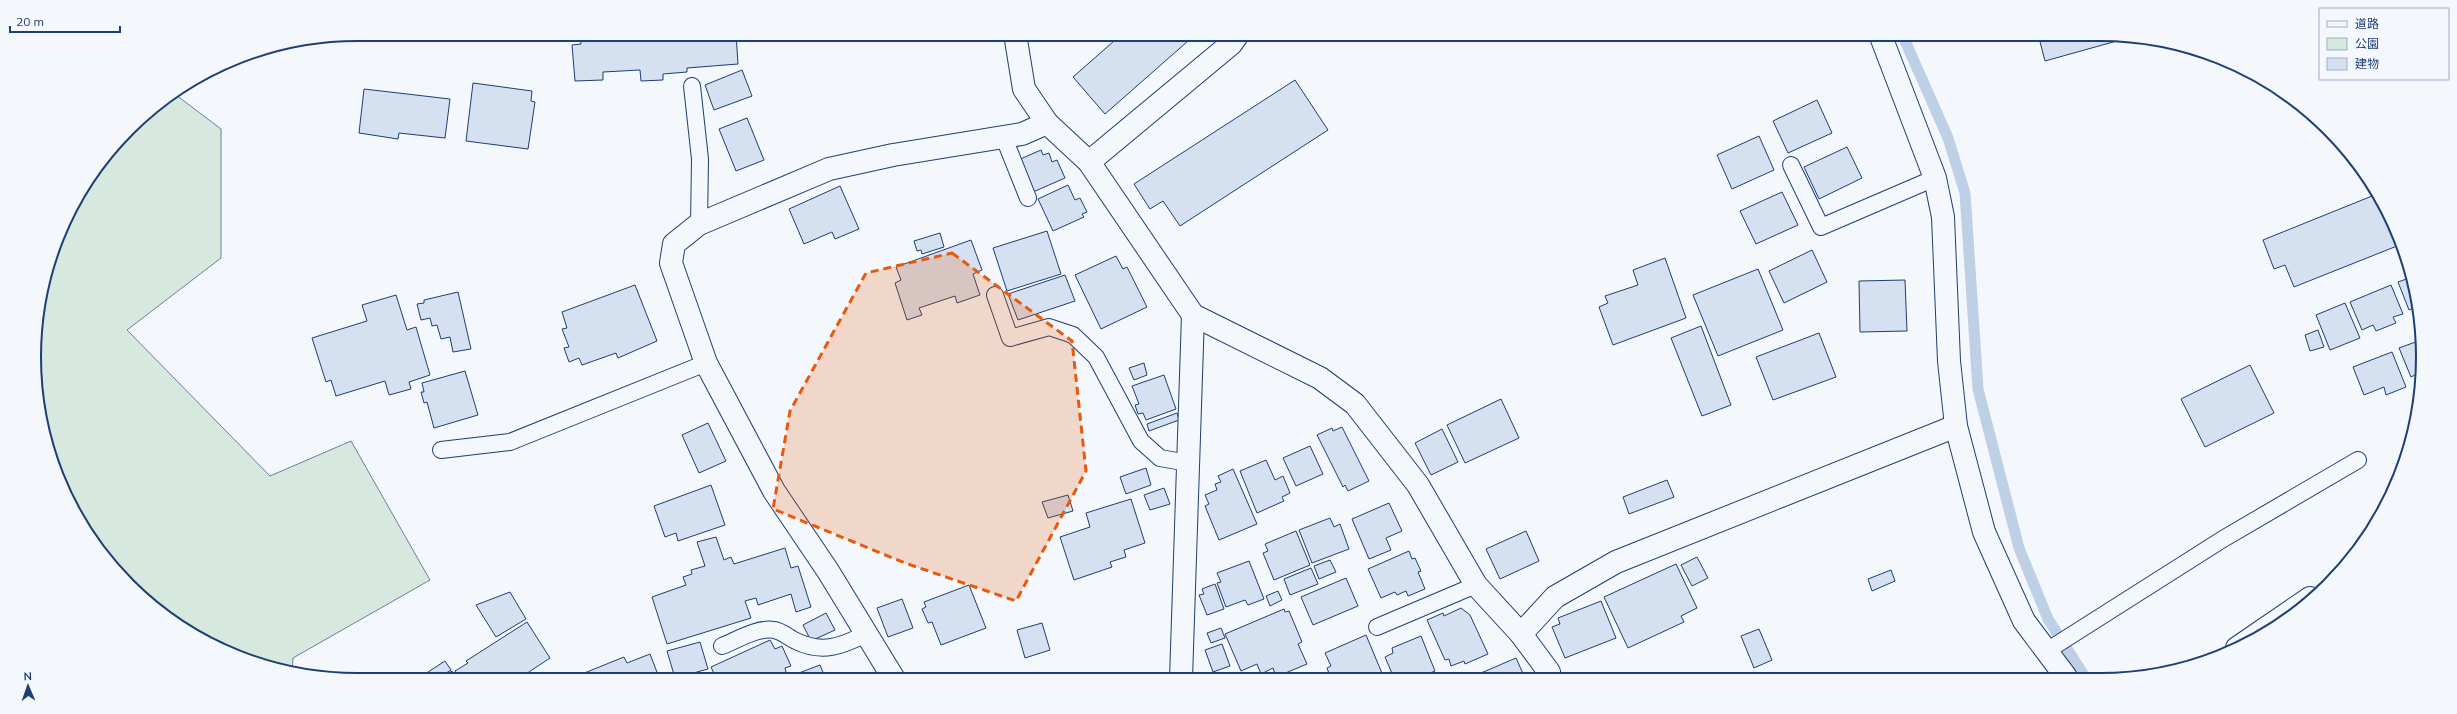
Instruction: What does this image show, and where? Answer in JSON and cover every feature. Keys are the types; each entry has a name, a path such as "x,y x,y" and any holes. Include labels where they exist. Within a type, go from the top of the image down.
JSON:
{"main road":[{"path":"1016,41 1024,89 1047,123 1089,162 1194,315 1320,378 1355,404 1418,484 1476,585 1521,634 1549,673"},
{"path":"1089,162 1232,41"},
{"path":"1883,41 1936,178 1943,216 1949,361 1956,426 1984,532 2024,622 2045,652 2063,673"},
{"path":"890,673 828,571 774,490 706,364 671,263 674,244 700,224 829,169 893,155 1004,138 1022,134 1047,123"},
{"path":"1181,673 1194,315"},
{"path":"1521,634 1555,597 1616,562 1956,426"}],"lane":[{"path":"692,86 700,159 700,224"},
{"path":"1004,138 1028,198"},
{"path":"1791,165 1821,227 1936,178"},
{"path":"995,295 1010,338 1049,327 1073,335 1096,357 1141,441 1160,458 1188,463"},
{"path":"441,450 510,442 706,364"},
{"path":"2045,652 2223,539 2358,460"},
{"path":"1377,627 1476,585"},
{"path":"722,646 762,630 776,630 809,647 826,649 844,645 866,634"}],"highlighted area":[{"path":"952,253 1072,341 1086,471 1016,601 905,563 773,509 790,411 866,273"}],"green space":[{"path":"178,96 221,129 221,258 127,330 270,476 351,441 430,580 293,658 292,666 236,649 199,631 181,620 149,595 119,565 94,533 83,515 65,478 47,419 42,378 42,336 47,295 65,236 83,199 106,165 119,149 149,119"}],"building":[{"path":"581,41 736,41 738,64 687,68 687,72 663,74 663,80 641,81 640,70 603,72 603,80 575,81 572,45 581,44"},
{"path":"1114,41 1188,41 1105,114 1073,77"},
{"path":"2040,41 2114,42 2045,61"},
{"path":"742,70 752,96 714,110 705,85"},
{"path":"1295,80 1328,130 1180,226 1163,201 1150,209 1134,184"},
{"path":"473,83 532,91 531,101 535,102 528,149 466,141"},
{"path":"364,89 450,99 445,138 399,133 398,139 359,133"},
{"path":"1817,100 1832,133 1788,153 1773,121"},
{"path":"747,118 764,160 736,171 719,129"},
{"path":"1759,136 1774,170 1732,189 1717,155"},
{"path":"1847,147 1862,178 1819,199 1804,167"},
{"path":"1041,150 1043,155 1049,153 1052,162 1057,160 1065,178 1033,192 1018,160"},
{"path":"1068,185 1075,200 1080,198 1087,212 1082,214 1084,217 1053,231 1038,199"},
{"path":"840,186 859,229 835,239 832,232 804,244 789,209"},
{"path":"1782,192 1798,225 1756,244 1740,211"},
{"path":"2372,196 2396,246 2294,287 2285,265 2274,269 2263,240"},
{"path":"1047,231 1061,274 1007,291 993,248"},
{"path":"940,233 944,247 922,254 921,250 917,251 914,241"},
{"path":"971,240 982,270 973,274 980,295 957,303 955,296 919,308 922,315 907,320 895,283 901,280 896,267"},
{"path":"1812,250 1827,282 1784,303 1769,271"},
{"path":"1116,256 1123,269 1127,267 1147,307 1101,329 1075,275"},
{"path":"1665,258 1686,318 1613,345 1599,307 1608,303 1605,296 1638,285 1633,270"},
{"path":"1758,269 1783,330 1718,356 1693,295"},
{"path":"1065,275 1075,301 1018,320 1008,294"},
{"path":"2406,279 2412,309 2409,310 2398,282"},
{"path":"1905,280 1907,331 1860,332 1859,281"},
{"path":"635,285 657,341 618,358 616,353 582,365 579,358 569,362 564,348 569,347 562,329 567,328 562,312"},
{"path":"2391,285 2403,314 2393,317 2396,323 2376,331 2373,325 2362,330 2350,302"},
{"path":"458,292 471,349 453,352 450,337 441,339 437,325 432,326 430,318 421,320 417,304 424,303 424,300"},
{"path":"396,295 407,330 416,327 430,375 409,382 411,389 389,395 385,381 336,396 331,380 326,382 312,338 367,321 362,305"},
{"path":"2345,303 2360,338 2330,350 2316,315"},
{"path":"1701,326 1731,405 1702,416 1671,338"},
{"path":"2318,330 2324,347 2310,351 2305,335"},
{"path":"1819,333 1836,377 1773,400 1756,357"},
{"path":"2415,342 2415,375 2411,377 2399,348"},
{"path":"2392,352 2406,387 2386,395 2384,387 2364,395 2353,367"},
{"path":"1144,363 1147,375 1134,380 1129,368"},
{"path":"2250,365 2274,413 2205,447 2181,399"},
{"path":"465,371 478,415 434,428 427,402 424,403 421,392 424,392 422,383"},
{"path":"1164,375 1176,409 1146,420 1143,413 1138,414 1135,405 1139,404 1132,386"},
{"path":"1501,399 1519,438 1465,463 1447,425"},
{"path":"1177,413 1179,420 1149,431 1147,424"},
{"path":"708,423 726,461 699,473 682,435"},
{"path":"1342,427 1369,481 1348,491 1345,485 1343,487 1317,435 1332,428 1333,431"},
{"path":"1442,429 1458,462 1431,475 1415,443"},
{"path":"1310,446 1323,474 1296,486 1283,458"},
{"path":"1266,460 1275,480 1283,476 1290,493 1282,497 1284,501 1257,513 1240,471"},
{"path":"1146,468 1151,485 1126,494 1120,477"},
{"path":"1233,469 1257,524 1219,540 1205,506 1209,504 1205,495 1217,490 1215,484 1221,482 1218,476"},
{"path":"1667,480 1674,497 1629,514 1623,497"},
{"path":"711,485 725,525 678,541 676,533 665,537 654,506"},
{"path":"1164,488 1170,504 1150,510 1144,495"},
{"path":"1068,495 1073,511 1048,518 1042,502"},
{"path":"1131,499 1145,543 1124,550 1126,557 1110,562 1112,567 1074,580 1060,537 1090,527 1086,513"},
{"path":"1389,503 1402,531 1386,538 1391,550 1369,559 1352,519"},
{"path":"1330,518 1334,527 1340,524 1349,549 1312,563 1299,530"},
{"path":"1296,531 1310,565 1274,580 1263,553 1268,551 1265,544"},
{"path":"1526,531 1539,561 1500,579 1486,549"},
{"path":"716,537 724,560 731,557 734,564 785,548 791,568 798,566 811,607 796,612 791,594 758,605 756,598 745,601 751,618 667,644 652,597 686,585 683,577 692,574 691,570 705,566 697,542"},
{"path":"1409,551 1412,559 1415,558 1421,571 1418,572 1425,589 1408,596 1406,591 1397,595 1395,592 1381,598 1368,569"},
{"path":"1697,557 1708,578 1692,586 1681,565"},
{"path":"1330,560 1336,572 1319,579 1314,566"},
{"path":"1249,561 1264,599 1248,605 1245,600 1226,607 1217,583 1221,582 1217,573"},
{"path":"1676,564 1697,608 1681,616 1684,622 1628,648 1604,597"},
{"path":"1311,568 1318,584 1290,595 1284,579"},
{"path":"1891,570 1895,581 1872,591 1868,579"},
{"path":"1346,578 1358,606 1313,625 1301,597"},
{"path":"1215,584 1224,609 1207,615 1199,595 1204,594 1202,589"},
{"path":"969,585 986,628 941,645 932,622 928,623 922,609 926,607 924,602"},
{"path":"1278,591 1282,600 1270,606 1266,596"},
{"path":"510,592 526,619 496,637 476,605"},
{"path":"902,599 913,628 888,637 877,608"},
{"path":"1601,601 1616,638 1565,658 1552,627 1560,624 1558,618"},
{"path":"1461,608 1470,615 1488,654 1465,664 1464,661 1451,666 1449,659 1445,660 1427,620 1443,613 1444,616"},
{"path":"1284,609 1285,612 1289,611 1302,642 1298,644 1307,664 1286,673 1275,673 1273,668 1261,673 1257,664 1241,671 1225,634"},
{"path":"826,613 835,630 811,641 803,625"},
{"path":"527,622 550,658 528,673 456,673 455,671 468,663 466,661"},
{"path":"1042,623 1050,650 1025,658 1017,630"},
{"path":"1221,628 1225,638 1211,643 1207,633"},
{"path":"1759,629 1772,660 1754,668 1741,636"},
{"path":"1366,635 1382,673 1329,673 1327,668 1331,666 1325,653"},
{"path":"1421,636 1435,671 1430,673 1392,673 1385,657 1393,653 1392,648"},
{"path":"770,640 775,649 782,646 791,666 785,668 786,672 784,673 714,673 711,667"},
{"path":"700,642 708,669 693,673 674,673 667,651"},
{"path":"1222,644 1230,666 1213,672 1205,650"},
{"path":"650,654 657,673 584,673 624,657 627,663"},
{"path":"1516,658 1523,673 1481,673"},
{"path":"445,661 451,670 446,673 428,672"},
{"path":"820,665 823,673 799,673"}],"waterway":[{"path":"1905,41 1948,138 1965,193 1978,389 2019,548 2048,619 2082,673"}]}
